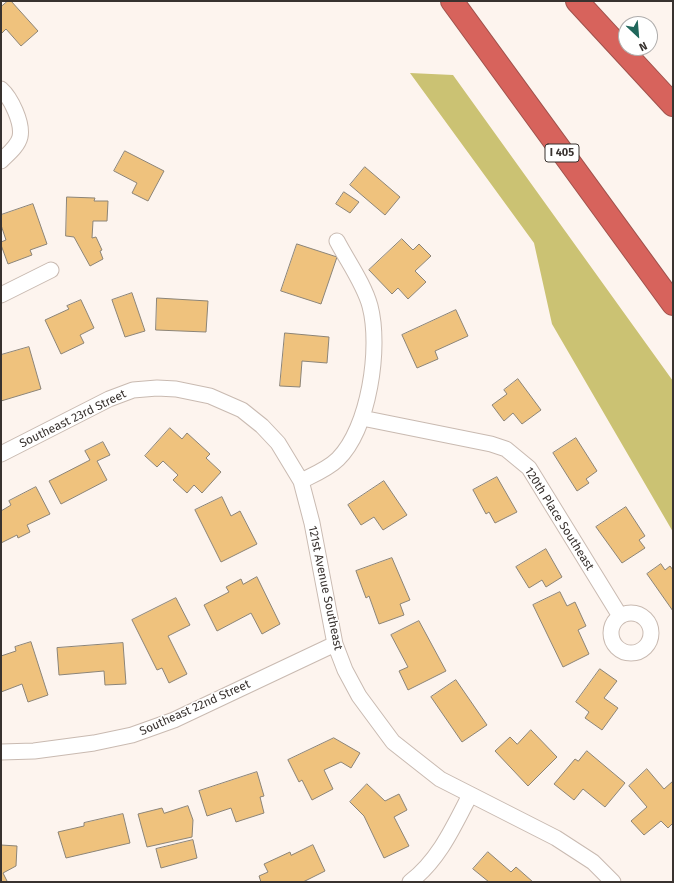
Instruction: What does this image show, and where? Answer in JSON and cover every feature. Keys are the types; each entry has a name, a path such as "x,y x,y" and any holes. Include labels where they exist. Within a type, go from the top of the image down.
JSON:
{"highway":[{"name":"I 405","path":"452,1 673,304"},
{"path":"577,1 672,105"},
{"path":"589,1 618,38"},
{"path":"632,56 672,105"}],"street":[{"path":"1,89 19,118 20,137 13,150 1,161"},
{"path":"301,481 322,470 338,459 351,441 362,418 370,389 372,316 366,296 337,241"},
{"path":"1,295 51,270"},
{"name":"Southeast 23rd Street","path":"1,454 109,399 133,390 157,388 176,389 210,396 242,410 262,426 278,443 301,481"},
{"name":"120th Place Southeast","path":"362,418 491,444 506,449 516,456 537,480 620,616"},
{"name":"121st Avenue Southeast","path":"301,481 312,523 335,644 345,670 359,696 393,742 440,779 556,838 593,862 614,882"},
{"name":"Southeast 22nd Street","path":"1,752 34,751 94,743 132,735 174,720 335,644"},
{"path":"410,882 435,858 470,795"}],"shaded area":[{"path":"410,73 453,75 673,381 673,532 552,324 534,243"}],"building":[{"path":"8,1 11,1 38,31 21,46 6,29 1,34 1,7"},
{"path":"125,151 164,171 148,201 132,193 137,183 114,171"},
{"path":"365,167 400,197 385,215 350,185"},
{"path":"344,192 359,202 350,213 336,204"},
{"path":"67,197 95,198 94,201 108,201 107,221 93,221 92,238 96,237 102,250 100,251 103,259 90,266 74,237 66,236"},
{"path":"33,204 47,244 30,250 32,255 8,264 1,245 1,242 6,240 1,225 1,215"},
{"path":"402,239 413,250 419,244 431,256 415,271 426,282 408,299 398,288 392,294 369,270"},
{"path":"297,244 337,257 321,304 281,291"},
{"path":"132,293 145,331 125,337 112,300"},
{"path":"157,298 208,301 206,332 156,330"},
{"path":"81,300 94,328 80,335 84,343 61,354 45,320 69,309 67,306"},
{"path":"456,310 468,336 435,351 438,359 417,368 402,335"},
{"path":"285,333 329,337 327,363 302,361 300,387 280,386"},
{"path":"29,347 41,389 1,401 1,355"},
{"path":"518,379 541,410 522,424 513,413 504,421 492,405 507,394 504,390"},
{"path":"170,428 182,439 187,433 210,454 206,458 221,472 202,493 194,485 187,493 173,480 178,475 163,461 157,467 145,456"},
{"path":"576,438 597,471 586,479 589,483 577,491 553,453"},
{"path":"103,442 110,455 97,461 107,480 61,504 49,481 90,460 85,451"},
{"path":"497,477 517,512 495,523 489,512 486,514 473,490"},
{"path":"384,481 407,515 383,530 374,517 361,525 348,505"},
{"path":"36,487 50,514 27,525 30,532 18,538 17,535 1,543 1,511 11,505 9,501"},
{"path":"222,497 231,516 240,511 257,544 221,562 195,510"},
{"path":"626,507 645,536 639,540 645,548 622,563 596,527"},
{"path":"546,549 562,577 546,587 542,580 529,588 516,567"},
{"path":"392,558 410,600 400,604 404,615 379,624 369,596 366,598 356,571"},
{"path":"661,564 665,570 670,566 673,570 673,611 647,574"},
{"path":"257,577 280,624 262,634 251,613 217,631 204,605 229,592 226,587 241,579 243,584"},
{"path":"560,592 567,606 575,602 586,626 578,630 589,654 563,667 533,605"},
{"path":"176,598 190,625 168,636 187,674 169,683 162,668 157,670 132,620"},
{"path":"419,621 446,671 408,690 399,671 408,667 391,635"},
{"path":"31,642 48,695 28,702 22,684 1,692 1,656 16,651 15,647"},
{"path":"123,643 126,684 105,685 104,671 59,675 57,648"},
{"path":"600,669 617,681 604,698 618,708 602,730 585,718 589,712 576,702"},
{"path":"456,680 487,725 462,742 431,697"},
{"path":"531,730 557,757 528,786 495,751 510,737 517,744"},
{"path":"334,738 360,753 351,768 341,762 324,770 333,789 312,800 302,780 299,782 288,760"},
{"path":"587,751 625,783 605,807 583,789 574,800 554,784 575,759 578,761"},
{"path":"647,769 664,789 673,781 673,823 668,828 661,821 644,835 631,821 647,807 629,786"},
{"path":"257,772 264,796 260,797 264,813 236,822 231,808 207,816 199,791"},
{"path":"367,784 385,801 399,794 407,810 394,817 409,846 384,858 364,816 350,802"},
{"path":"188,806 193,820 192,837 147,847 138,814 162,808 164,813"},
{"path":"123,814 130,843 66,858 58,832 84,826 84,823"},
{"path":"193,840 197,858 161,868 156,849"},
{"path":"1,845 17,846 16,866 3,873 7,881 5,882 1,882"},
{"path":"313,845 325,871 303,882 261,882 259,876 268,872 264,864 290,852 291,855"},
{"path":"488,852 511,872 516,867 533,882 489,882 473,869"}]}
